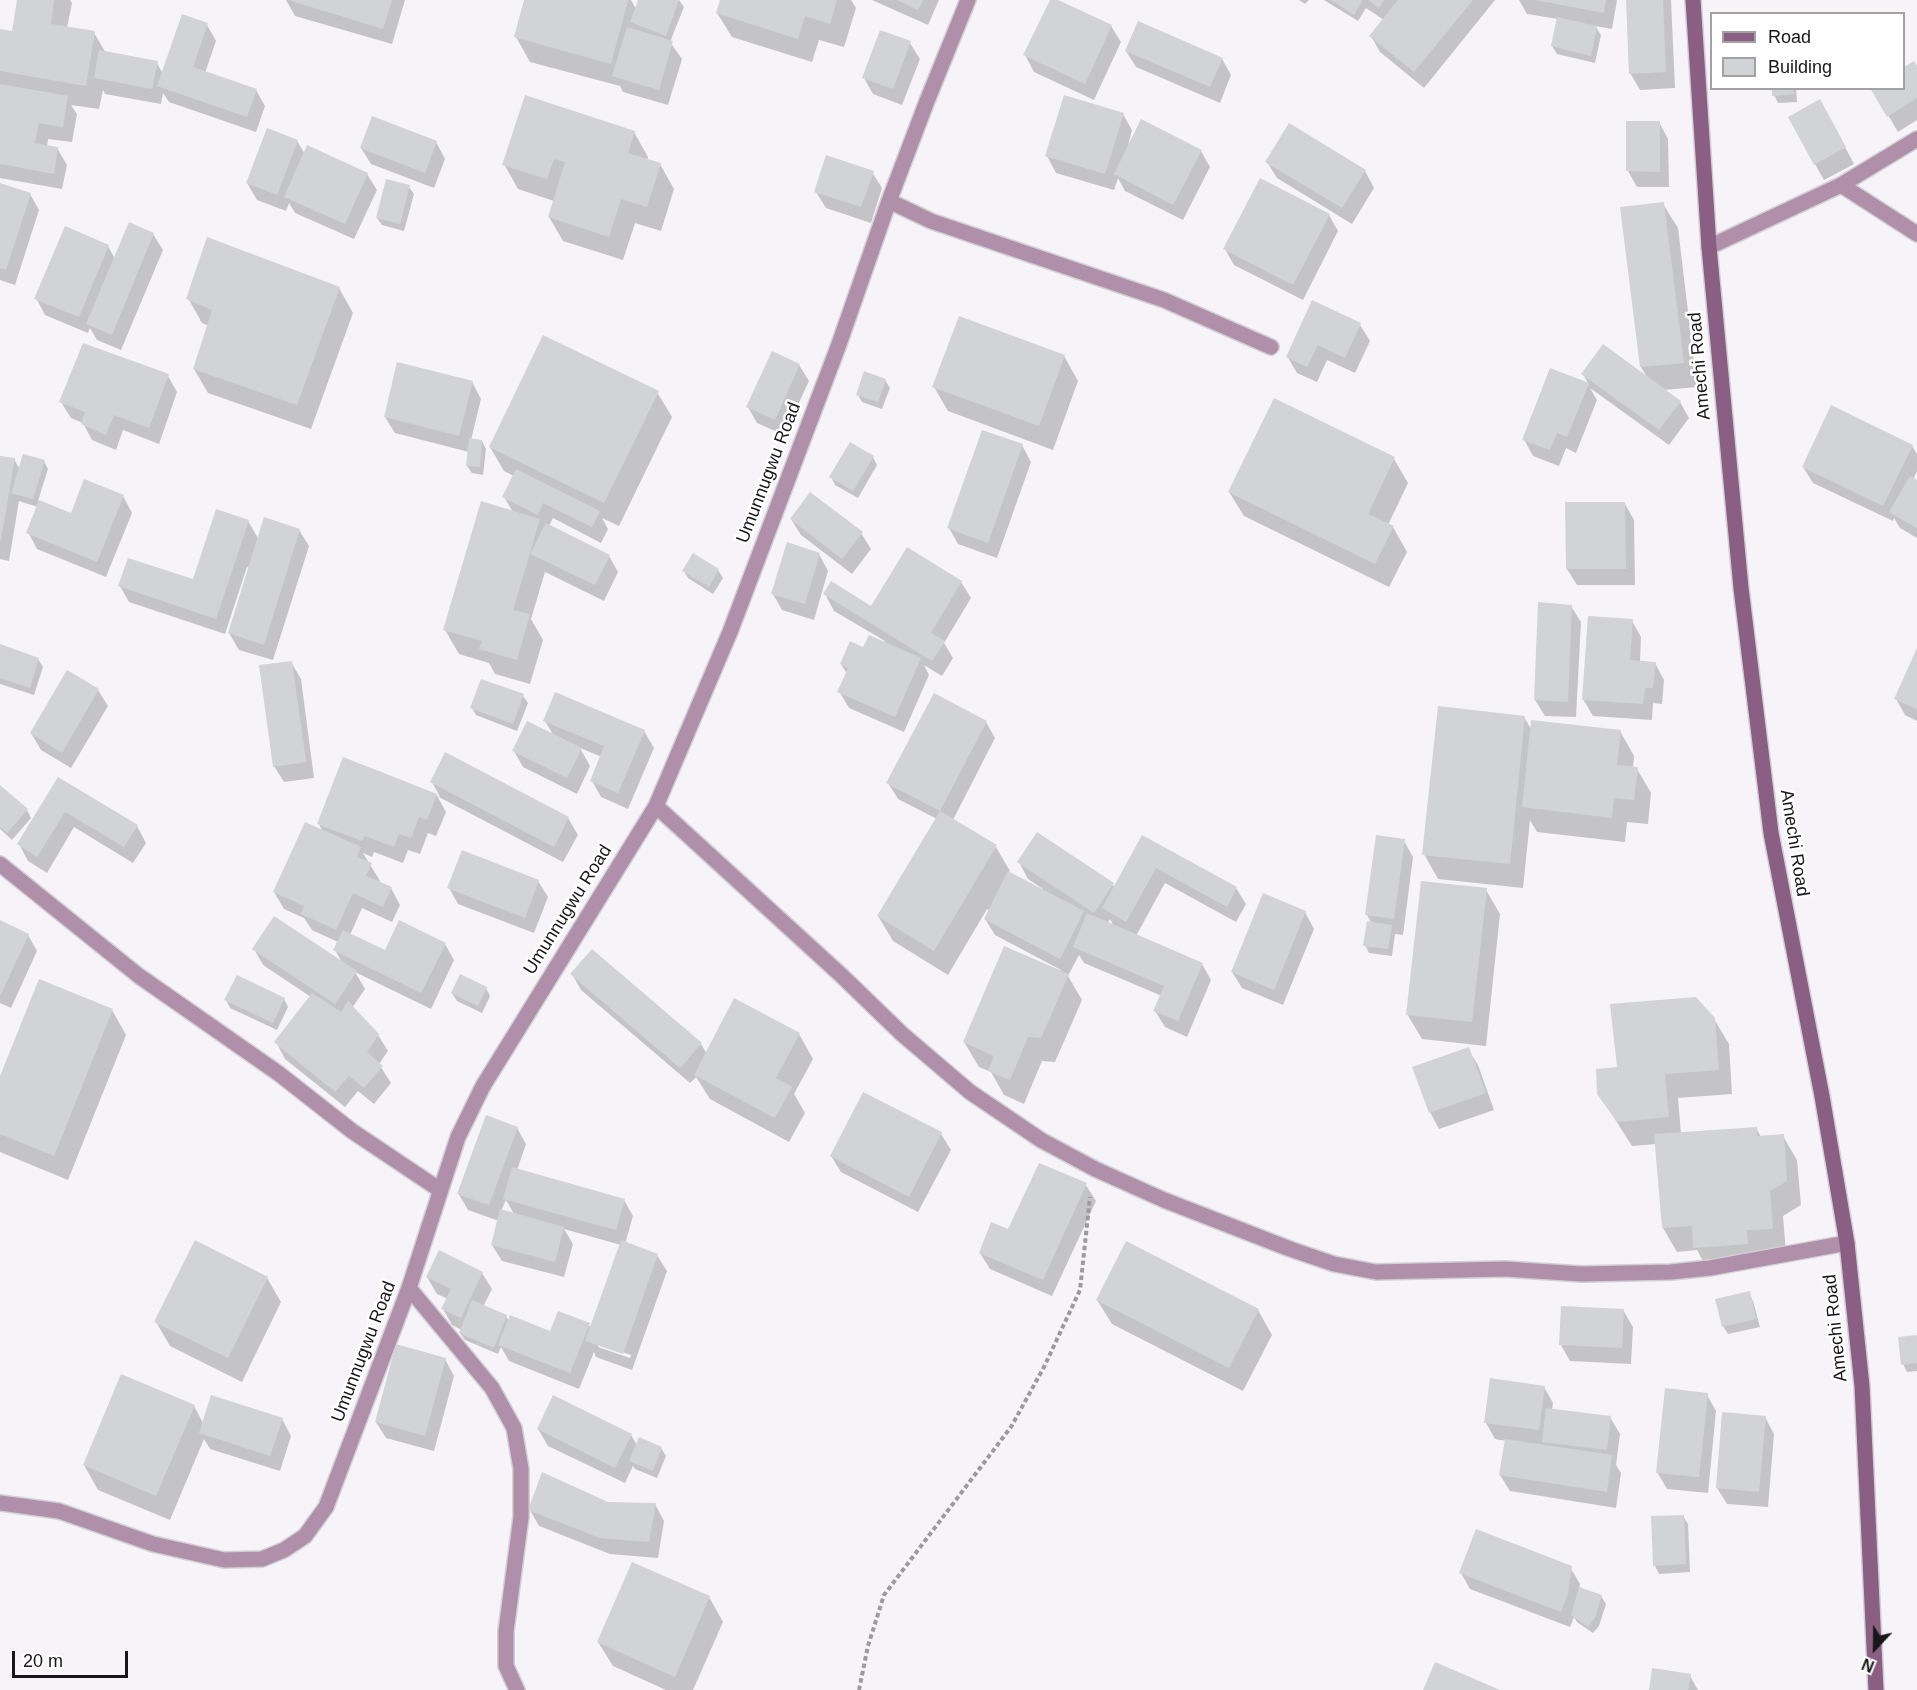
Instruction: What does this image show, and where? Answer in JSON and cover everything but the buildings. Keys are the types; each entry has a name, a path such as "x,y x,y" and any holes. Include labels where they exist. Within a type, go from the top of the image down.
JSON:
{"main road":[{"name":"Amechi Road","path":"1693,0 1709,247 1741,588 1771,833 1822,1096 1846,1243 1862,1386 1875,1690"}],"street":[{"name":"Umunnugwu Road","path":"0,1503 59,1511 153,1544 224,1560 262,1559 284,1550 305,1536 326,1507 409,1288 458,1137 483,1086 656,806 730,632 842,337 889,201 968,0"},
{"path":"1709,247 1841,185 1917,139"},
{"path":"1841,185 1917,234"},
{"path":"889,201 931,221 1164,300 1271,347"},
{"path":"656,806 902,1034 970,1092 1041,1140 1095,1169 1164,1200 1290,1249 1334,1264 1376,1272 1505,1269 1582,1274 1671,1272 1710,1268 1846,1243"},
{"path":"0,864 139,976 278,1074 352,1131 440,1190"},
{"path":"409,1288 492,1388 514,1428 521,1468 521,1517 506,1631 506,1666 517,1690"}],"path":[{"path":"859,1690 868,1646 884,1595 1011,1427 1044,1367 1080,1290 1086,1220 1095,1169"}]}
